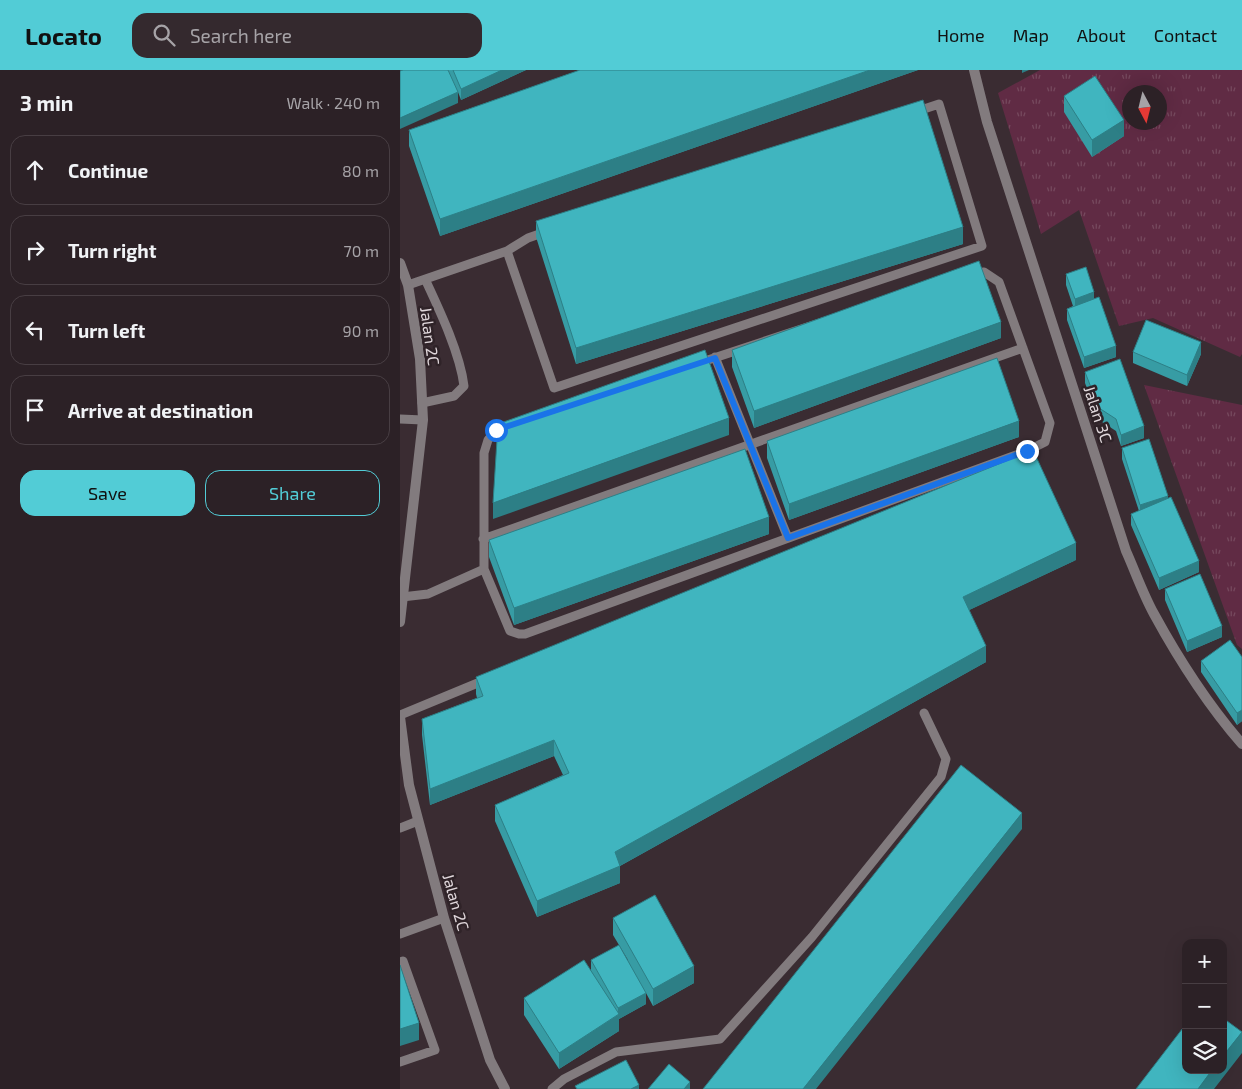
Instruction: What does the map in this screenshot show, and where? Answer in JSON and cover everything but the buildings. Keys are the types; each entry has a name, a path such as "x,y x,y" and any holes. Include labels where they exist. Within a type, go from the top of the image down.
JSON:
{"street":[{"name":"Jalan 3C","path":"974,70 987,122 1126,550 1153,612 1184,664 1242,744"},
{"name":"Jalan 2C","path":"400,263 408,285 420,359 423,420 400,622"},
{"name":"Jalan 2C","path":"400,716 409,784 444,918 490,1060 504,1089"}],"lane":[{"path":"507,251 554,388 982,246 939,104 902,116"},
{"path":"408,285 507,251 528,238 556,228"},
{"path":"984,272 999,282 1050,423 1045,442 1027,451 525,634 519,634 510,630 484,569 484,452 488,440 496,430 715,358 965,275 984,272"},
{"path":"422,403 454,396 464,386 462,373 438,306 425,279"},
{"path":"483,539 1023,348"},
{"path":"715,358 788,538"},
{"path":"400,419 423,420"},
{"path":"402,597 428,594 484,569"},
{"path":"400,716 490,678"},
{"path":"552,1089 564,1079 616,1052 720,1039 812,937 941,777 946,759 924,713"},
{"path":"400,828 418,821"},
{"path":"400,934 444,918"},
{"path":"400,962 403,961 434,1050 400,1062"}],"green space":[{"path":"1040,70 1242,70 1242,354 1240,357 1153,318 1119,326 1079,210 1041,234 998,93"},
{"path":"1144,385 1242,405 1242,649 1237,645"}],"route":[{"path":"496,430 715,358 788,538 1027,451"}]}
